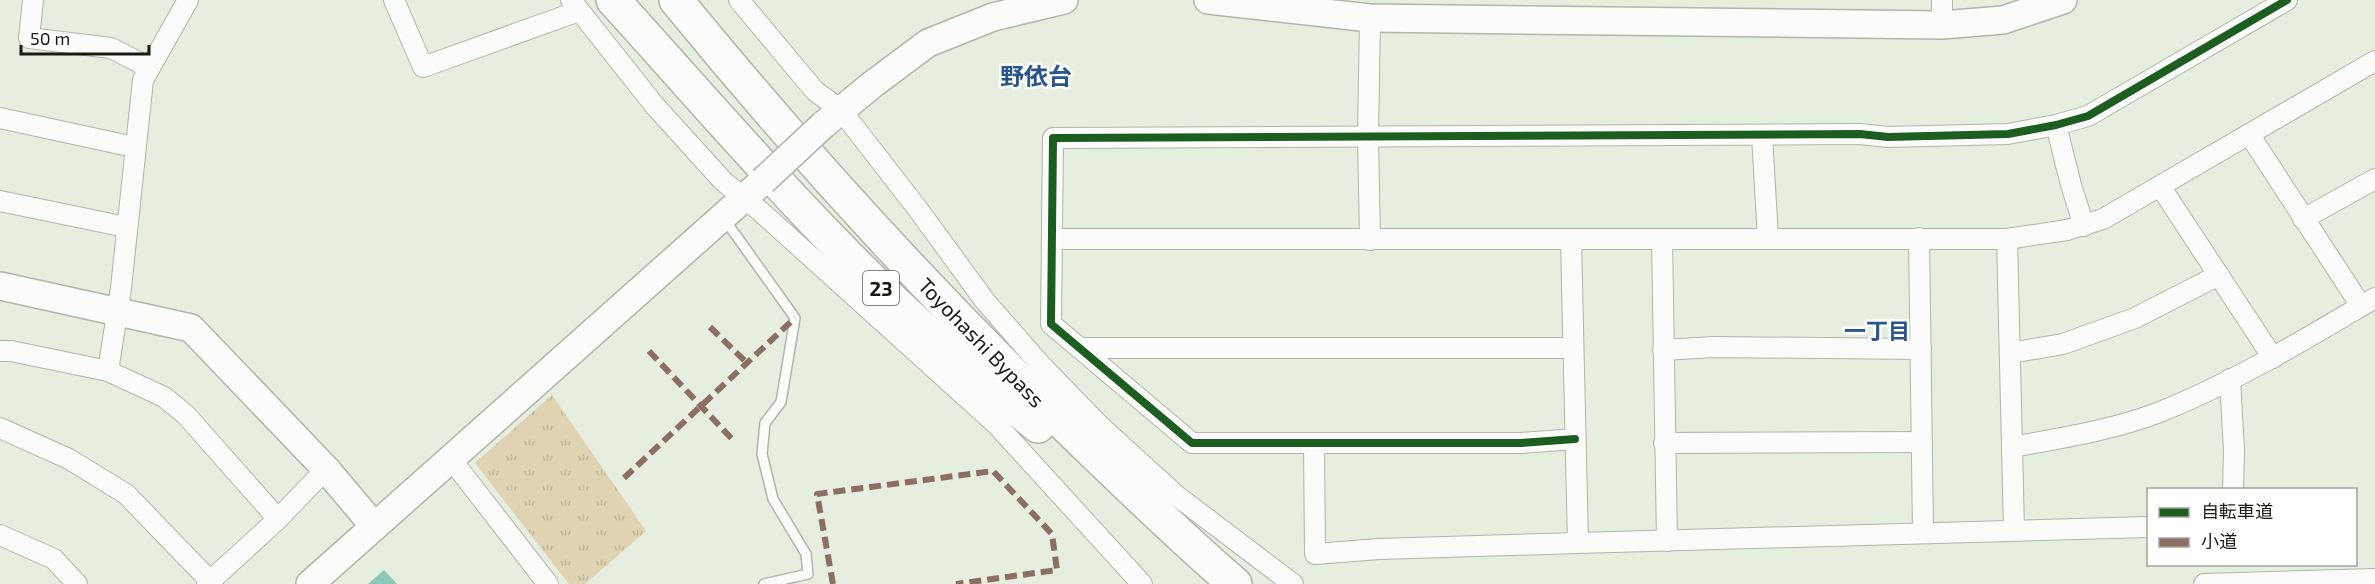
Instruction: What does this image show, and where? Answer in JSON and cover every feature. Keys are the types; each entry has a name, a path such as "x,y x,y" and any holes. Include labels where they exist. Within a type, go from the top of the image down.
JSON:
{"highway":[{"name":"23","path":"613,0 817,224 920,326 1012,405 1184,540"},
{"name":"Toyohashi Bypass","path":"676,0 740,78 876,232 1027,388 1184,540 1235,584"},
{"name":"23","path":"703,0 725,31 740,78"}],"street":[{"path":"33,0 29,38 111,48 148,67"},
{"path":"108,371 121,288 134,147 143,80 148,67 188,0"},
{"path":"394,0 423,66 575,5 655,106 723,181 754,189 996,424 1142,584"},
{"path":"739,0 815,91 832,118 917,208 985,301 1041,365 1100,426 1177,496 1293,584"},
{"path":"310,584 723,218 832,118 928,44 993,17 1064,0"},
{"path":"1208,0 1370,18 1942,13 2003,20 2063,0"},
{"path":"1575,439 1521,443 1192,443 1051,324 1053,138 1860,134 1888,137 2008,134 2088,116 2287,0"},
{"path":"1370,18 1368,136 1370,240"},
{"path":"1052,239 2007,239 2084,226 2103,219 2375,61"},
{"path":"0,118 134,147"},
{"path":"2056,125 2084,226"},
{"path":"2012,447 2082,434 2159,412 2273,358 2368,302 2303,219 2249,134"},
{"path":"1762,136 1768,238"},
{"path":"2303,219 2375,179"},
{"path":"2160,186 2273,358"},
{"path":"0,201 126,227"},
{"path":"1919,238 1923,532"},
{"path":"1662,239 1667,541"},
{"path":"2007,239 2014,530"},
{"path":"1571,240 1578,543"},
{"path":"2010,353 2063,344 2135,318 2219,275"},
{"path":"0,286 191,328 326,469 374,526"},
{"path":"1080,348 1572,348"},
{"path":"1663,350 1714,348 1921,349"},
{"path":"0,351 11,351 108,371 164,397 186,415 278,519"},
{"path":"2230,379 2234,451 2233,488"},
{"path":"0,428 69,459 126,494 209,583 278,519 326,469"},
{"path":"1664,443 1922,442"},
{"path":"1314,443 1316,554 1379,549 2147,526"},
{"path":"451,459 548,584"},
{"path":"0,535 54,559 77,584"},
{"path":"2204,584 2375,579"}],"lane":[{"path":"723,218 795,318 781,402 765,423 762,454 773,499 806,554 808,574 764,584"}],"green space":[{"path":"552,395 646,531 585,584 569,584 475,463"}],"water":[{"path":"384,570 397,584 368,584"}],"marked path":[{"path":"624,478 795,318"},
{"path":"710,327 747,363"},
{"path":"649,351 732,439"},
{"path":"833,584 817,494 993,471 1052,534 1057,570 956,584"}],"cycle path":[{"path":"1575,439 1521,443 1192,443 1051,324 1053,138 1860,134 1888,137 2008,134 2088,116 2287,0"}],"district":[{"name":"野依台","path":"1036,75"},
{"name":"一丁目","path":"1877,330"}]}
